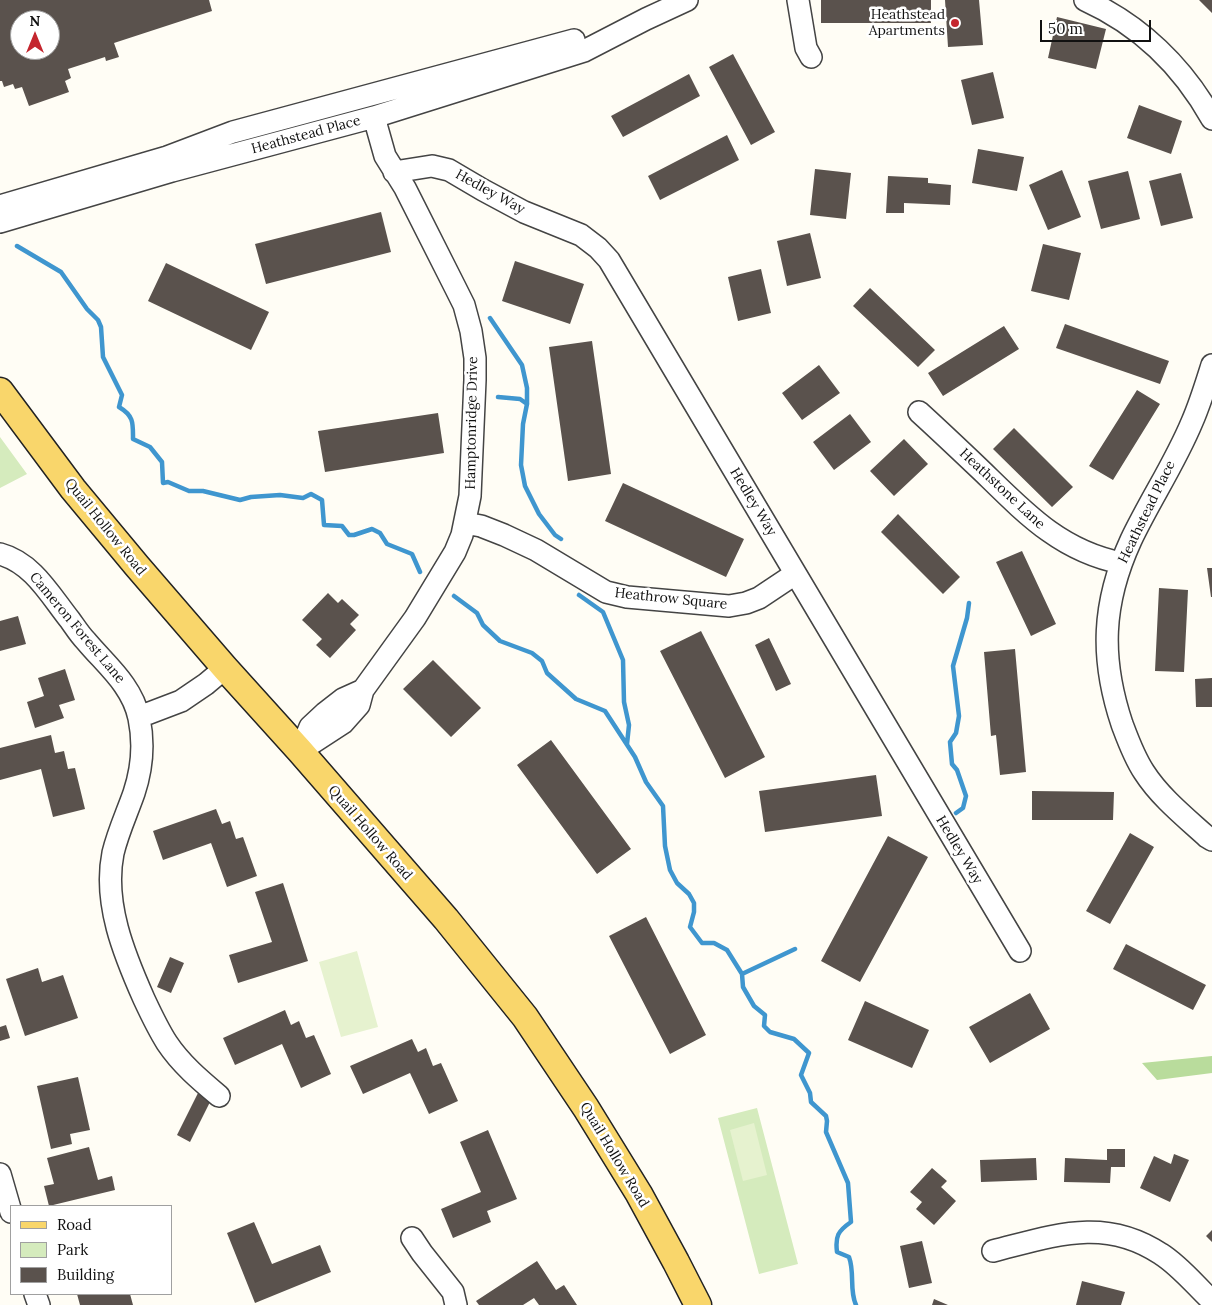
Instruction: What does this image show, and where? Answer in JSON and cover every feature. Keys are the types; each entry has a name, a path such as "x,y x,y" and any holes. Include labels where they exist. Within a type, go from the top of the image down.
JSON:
{"main road":[{"name":"Quail Hollow Road","path":"0,391 73,488 137,566 446,920 525,1017 586,1108 639,1194 698,1305"}],"street":[{"name":"Heathstead Place","path":"0,222 172,171 374,117 584,51 686,0"},
{"path":"798,0 806,48 811,57"},
{"path":"1085,0 1125,22 1154,45 1192,86 1212,119"},
{"name":"Heathstead Place","path":"0,206 167,157 233,132 587,36 609,38"},
{"name":"Hamptonridge Drive","path":"300,751 343,723 359,705 363,690 415,618 455,552 466,523 470,496 475,380 475,358 471,331 464,305 405,188 385,156 374,117"},
{"name":"Hedley Way","path":"394,172 432,166 449,170 524,212 581,235 598,248 609,260 1020,951"},
{"name":"Heathstead Place","path":"1212,365 1192,422 1121,563 1109,612 1107,646 1108,669 1118,711 1130,747 1148,778 1175,807 1212,840"},
{"name":"Heathstone Lane","path":"919,412 1017,506 1049,532 1074,548 1093,556 1121,563"},
{"name":"Heathrow Square","path":"466,523 504,535 536,550 606,592 627,597 729,606 759,598 795,574"},
{"name":"Cameron Forest Lane","path":"0,554 20,562 34,574 85,640 124,685 134,702 139,717 141,733 140,765 135,790 114,851 110,876 113,908 120,938 132,972 153,1018 167,1043 184,1065 219,1096"},
{"path":"139,717 181,701 225,668"},
{"path":"0,1174 10,1209"},
{"path":"993,1251 1056,1235 1092,1232 1116,1235 1140,1242 1161,1254 1180,1269 1212,1300"},
{"path":"412,1238 453,1292 456,1305"}],"green space":[{"path":"0,437 27,474 0,488"},
{"path":"357,951 378,1027 341,1037 319,962"},
{"path":"1212,1056 1212,1073 1157,1080 1142,1063"},
{"path":"757,1108 798,1264 759,1274 718,1118"},
{"path":"754,1123 767,1175 743,1181 730,1130"}],"building":[{"path":"0,0 209,0 212,11 114,43 119,57 106,61 105,57 68,69 71,78 65,81 69,92 29,106 22,87 15,89 13,84 4,87 2,81 0,81"},
{"path":"821,0 931,0 931,23 821,23"},
{"path":"945,0 979,0 983,45 948,47"},
{"path":"1199,0 1212,0 1212,13"},
{"path":"1057,17 1106,29 1096,69 1048,58"},
{"path":"733,54 775,132 751,145 709,67"},
{"path":"993,72 1004,118 972,125 961,80"},
{"path":"689,74 700,96 623,137 611,116"},
{"path":"1139,105 1182,121 1171,154 1127,138"},
{"path":"727,135 739,160 660,200 648,176"},
{"path":"978,149 1024,157 1017,191 972,183"},
{"path":"815,169 851,173 846,219 810,215"},
{"path":"1062,170 1081,217 1048,230 1029,185"},
{"path":"1128,171 1140,219 1101,229 1088,181"},
{"path":"1181,173 1193,218 1161,226 1149,181"},
{"path":"888,176 928,178 928,183 951,185 950,205 904,203 904,213 886,213"},
{"path":"381,212 391,252 266,284 255,244"},
{"path":"810,233 821,278 787,286 777,241"},
{"path":"1043,244 1081,253 1069,300 1031,291"},
{"path":"515,261 584,284 570,324 502,301"},
{"path":"166,263 269,312 251,350 148,301"},
{"path":"761,269 771,313 738,321 728,277"},
{"path":"870,288 935,350 918,367 853,306"},
{"path":"1065,324 1169,361 1160,384 1056,348"},
{"path":"1004,326 1019,349 943,396 928,373"},
{"path":"592,341 611,474 568,481 549,347"},
{"path":"819,365 840,393 802,420 782,393"},
{"path":"1137,390 1160,404 1113,480 1089,466"},
{"path":"438,413 444,453 325,472 318,431"},
{"path":"850,414 871,442 834,470 813,442"},
{"path":"1014,428 1073,487 1052,507 993,449"},
{"path":"904,439 928,464 894,496 870,471"},
{"path":"623,483 744,539 726,577 605,521"},
{"path":"898,514 960,577 943,594 881,532"},
{"path":"1022,551 1056,624 1031,636 996,562"},
{"path":"1207,568 1212,568 1212,597 1211,597"},
{"path":"1159,588 1188,590 1184,672 1155,671"},
{"path":"328,593 338,603 342,599 359,615 350,624 356,630 330,658 316,645 322,639 302,620"},
{"path":"18,616 26,644 0,651 0,621"},
{"path":"701,631 765,757 725,778 660,651"},
{"path":"769,638 791,684 776,691 755,645"},
{"path":"1015,649 1026,772 1000,775 996,735 991,736 984,652"},
{"path":"433,660 481,708 451,737 403,689"},
{"path":"65,669 75,700 59,705 64,718 35,728 27,702 44,696 38,678"},
{"path":"1212,678 1212,707 1196,707 1195,679"},
{"path":"51,735 55,753 64,751 68,769 75,768 85,809 53,817 41,769 0,780 0,748"},
{"path":"551,740 631,849 597,874 517,765"},
{"path":"876,775 882,816 765,832 759,791"},
{"path":"1032,791 1114,792 1113,820 1032,820"},
{"path":"216,809 222,824 230,821 236,839 243,837 257,876 227,887 211,843 163,860 153,831"},
{"path":"1130,833 1154,847 1110,924 1086,911"},
{"path":"888,836 928,857 860,982 821,961"},
{"path":"283,883 308,961 238,983 229,955 272,942 255,892"},
{"path":"646,917 706,1035 670,1054 609,936"},
{"path":"1126,944 1206,985 1193,1010 1113,969"},
{"path":"170,957 184,963 171,993 157,987"},
{"path":"38,968 42,982 63,975 78,1018 25,1036 6,979"},
{"path":"1030,993 1050,1029 990,1063 969,1027"},
{"path":"865,1001 929,1030 912,1068 848,1040"},
{"path":"285,1010 291,1025 299,1021 306,1038 314,1035 331,1074 301,1088 282,1044 235,1065 223,1038"},
{"path":"6,1025 10,1038 0,1041 0,1027"},
{"path":"412,1039 418,1052 426,1048 433,1066 441,1063 458,1101 429,1114 410,1073 363,1094 350,1066"},
{"path":"78,1077 90,1130 70,1134 72,1144 51,1149 37,1086"},
{"path":"199,1091 212,1098 190,1142 177,1135"},
{"path":"488,1130 517,1199 487,1211 491,1222 453,1238 441,1209 481,1192 460,1142"},
{"path":"89,1147 98,1180 112,1176 115,1190 49,1205 44,1186 54,1184 47,1158"},
{"path":"1107,1149 1125,1149 1125,1167 1111,1167 1110,1183 1064,1182 1065,1158 1107,1160"},
{"path":"1174,1154 1189,1160 1170,1202 1140,1188 1154,1156 1171,1164"},
{"path":"1036,1158 1037,1180 981,1182 980,1160"},
{"path":"932,1168 947,1181 941,1187 956,1201 934,1225 916,1209 922,1202 910,1192"},
{"path":"254,1222 272,1264 320,1245 331,1272 255,1303 227,1233"},
{"path":"1212,1230 1212,1242 1206,1236"},
{"path":"922,1241 932,1283 909,1288 900,1246"},
{"path":"537,1261 556,1290 564,1285 577,1305 539,1305 534,1298 523,1305 479,1305 476,1301"},
{"path":"1082,1281 1125,1292 1121,1305 1076,1305"},
{"path":"77,1295 130,1295 133,1305 80,1305"},
{"path":"934,1299 948,1305 932,1305"}],"waterway":[{"path":"17,246 61,272 87,309 98,320 101,327 103,357 122,395 119,407 132,420 133,439 150,447 162,462 163,483 168,482 189,491 203,491 240,500 251,497 280,495 303,498 311,494 322,500 324,525 342,526 349,535 372,529 380,533 387,544 412,554 420,572"},
{"path":"490,318 522,365 527,388 521,465 525,486 539,514 555,535 561,539"},
{"path":"498,397 520,399 527,404"},
{"path":"579,595 603,612 623,660 624,702 629,725 627,744"},
{"path":"454,596 477,613 483,625 500,641 532,653 542,661 547,673 576,699 605,711 635,757 646,782 663,806 665,846 670,870 677,883 689,894 694,903 690,927 702,943 714,943 727,950 742,974 743,987 754,1006 765,1015 764,1026 770,1032 794,1039 809,1053 801,1075 810,1093 811,1102 826,1116 826,1132 848,1183 851,1222 838,1234 836,1246 837,1252 849,1257 856,1305"},
{"path":"956,813 963,808 966,796 957,770 952,764 950,742 956,733 959,716 953,666 967,618 969,603"},
{"path":"742,974 795,949"}],"place":[{"name":"Heathstead Apartments","path":"955,23"}]}
